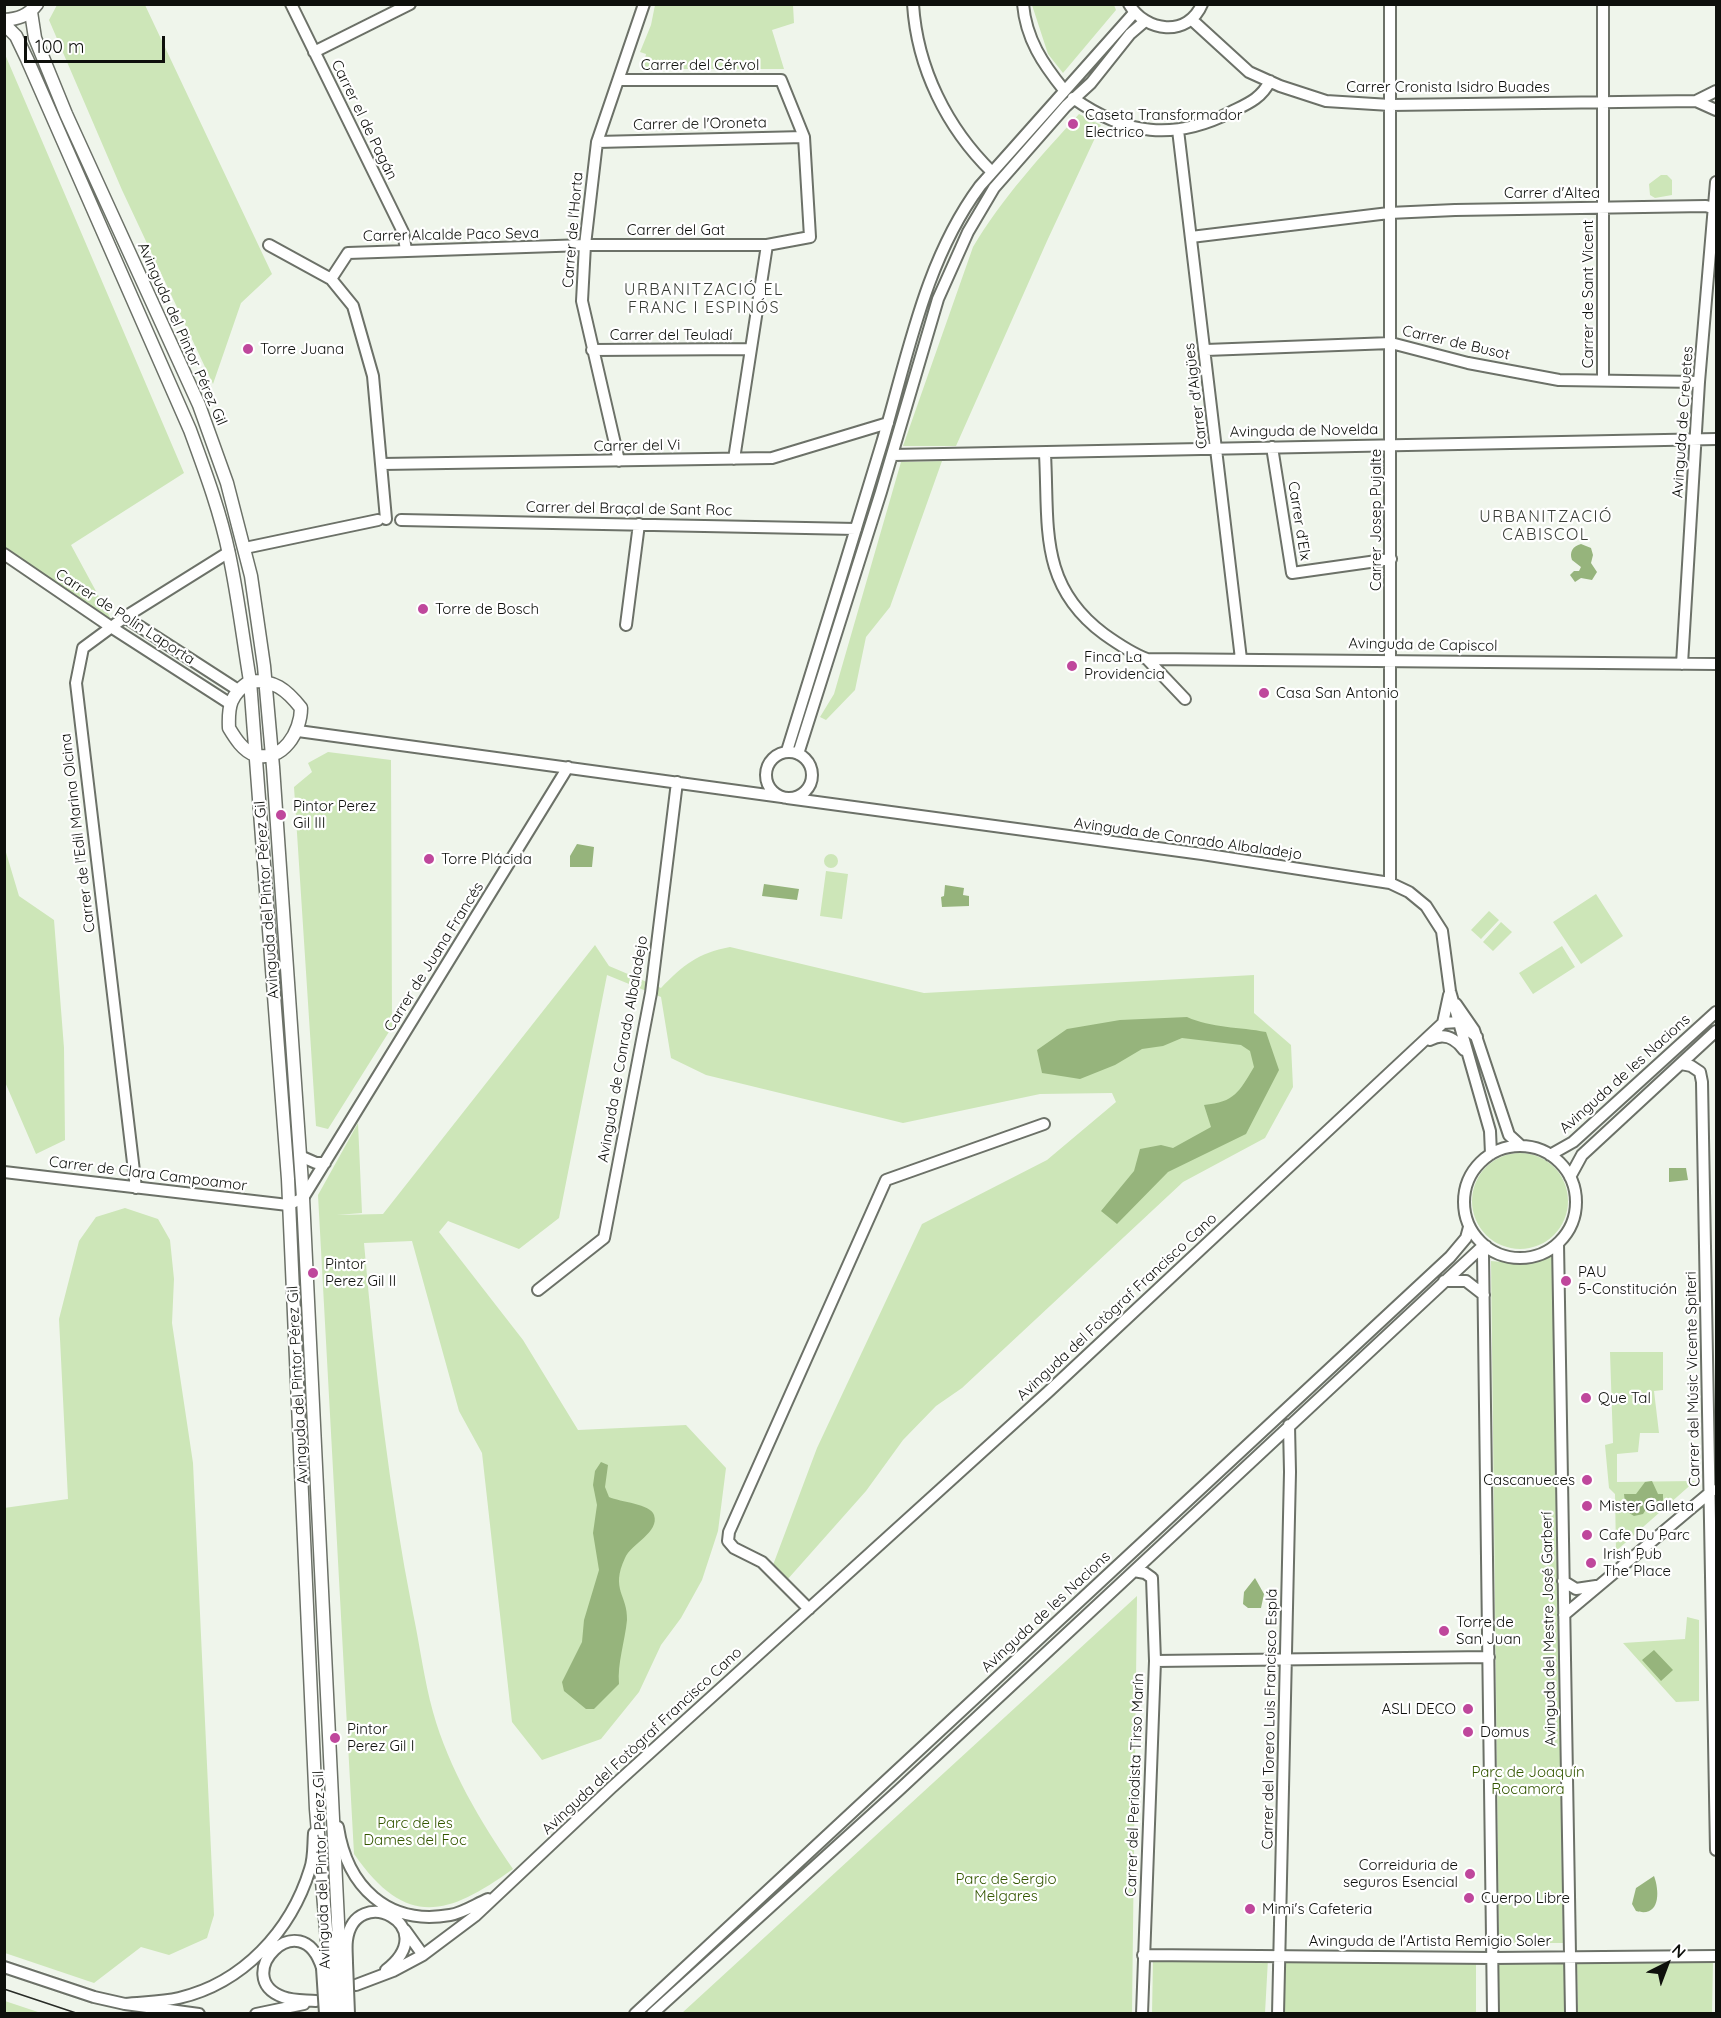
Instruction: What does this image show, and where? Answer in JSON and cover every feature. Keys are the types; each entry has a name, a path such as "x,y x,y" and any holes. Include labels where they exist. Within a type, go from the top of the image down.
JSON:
{"main road":[{"path":"4,22 20,18 34,8"},
{"name":"Avinguda del Pintor Pérez Gil","path":"34,8 35,38 66,114 199,405 222,467 245,548 266,681 303,1198 334,1803 334,1965 331,2013"},
{"name":"Avinguda del Pintor Pérez Gil","path":"4,22 16,36 27,59 163,366 212,491 229,552 250,681 256,755 288,1205 316,1809 334,1965 343,2013"},
{"path":"250,681 266,681 280,686 301,708 298,731 289,744 272,755 256,755 238,743 229,728 229,703 238,690 250,681"}],"street":[{"name":"Carrer el de Pagán","path":"291,4 403,232 406,250"},
{"path":"314,52 410,4"},
{"name":"Carrer de l'Horta","path":"619,461 582,301 585,245 597,142 644,4"},
{"path":"913,4 914,20 928,78 950,121 978,158 992,172"},
{"path":"1023,4 1027,31 1035,50 1064,90"},
{"path":"792,752 930,275 965,206 1132,9 1144,22 1168,28 1191,19 1202,4"},
{"name":"Carrer Josep Pujalte","path":"1390,4 1390,883"},
{"name":"Carrer de Sant Vicent","path":"1603,4 1603,380"},
{"name":"Carrer Cronista Isidro Buades","path":"1191,19 1249,72 1326,101 1390,105 1696,101 1716,91"},
{"path":"792,752 892,455 938,299 968,232 990,193 1073,98 1091,83 1130,34 1144,22"},
{"name":"Carrer del Cérvol","path":"619,80 781,80 804,137"},
{"path":"1073,98 1113,122 1161,132 1217,120 1250,104 1264,93 1270,81"},
{"path":"1716,91 1716,111"},
{"name":"Carrer Cronista Isidro Buades","path":"1696,101 1716,111"},
{"name":"Carrer d'Aigües","path":"1178,130 1241,659"},
{"name":"Carrer de l'Oroneta","path":"597,142 804,137"},
{"name":"Carrer del Gat","path":"585,245 767,245 810,237 804,137"},
{"name":"Avinguda de Creuetes","path":"1682,664 1699,381 1716,182"},
{"name":"Carrer d'Altea","path":"1191,237 1389,213 1706,206 1715,209"},
{"path":"245,548 382,520 382,464 373,376 353,306 331,279 269,245"},
{"name":"Carrer Alcalde Paco Seva","path":"331,279 348,253 585,245"},
{"path":"735,459 767,245"},
{"name":"Carrer de Busot","path":"1206,350 1391,343 1468,363 1559,380 1699,381"},
{"name":"Carrer del Teuladí","path":"592,350 751,349"},
{"name":"Carrer del Vi","path":"382,464 772,458 888,423"},
{"name":"Avinguda de Novelda","path":"892,455 1044,454 1390,444 1716,439"},
{"name":"Carrer d’Elx","path":"1272,447 1292,573 1391,559"},
{"name":"Avinguda de Capiscol","path":"1044,454 1046,519 1052,562 1068,599 1093,625 1130,652 1147,659 1716,664"},
{"name":"Carrer del Braçal de Sant Roc","path":"401,520 856,529"},
{"path":"626,625 639,525"},
{"name":"Carrer de l'Edil Marina Olcina","path":"136,1188 76,682 83,648 125,617 229,552"},
{"name":"Carrer de Polín Laporta","path":"4,554 229,703"},
{"name":"Carrer de Polín Laporta","path":"125,617 238,690"},
{"path":"1147,659 1185,699"},
{"name":"Avinguda de Conrado Albaladejo","path":"298,731 1202,854 1390,883"},
{"path":"754,793 761,789 766,779 768,763 776,755 792,752"},
{"path":"792,752 810,767 813,795 818,802"},
{"name":"Carrer de Juana Francés","path":"303,1198 568,767"},
{"path":"766,779 770,789 784,798 801,795 811,782"},
{"name":"Avinguda de Conrado Albaladejo","path":"538,1290 604,1238 651,993 678,782"},
{"path":"1390,883 1409,892 1426,906 1442,931 1450,992 1490,1131 1491,1154"},
{"path":"1450,992 1443,1023 1458,1022 1476,1033"},
{"path":"1450,992 1476,1033 1509,1135 1521,1146"},
{"name":"Avinguda de les Nacions","path":"1550,1155 1573,1142 1716,1012"},
{"name":"Avinguda del Fotògraf Francisco Cano","path":"356,1985 423,1955 448,1938 1048,1392 1443,1023"},
{"name":"Avinguda de les Nacions","path":"1570,1177 1582,1155 1716,1031"},
{"path":"1424,1043 1437,1036 1447,1036 1458,1041 1468,1055"},
{"name":"Carrer del Músic Vicente Spiteri","path":"1681,1064 1691,1066 1700,1072 1702,1082 1714,1489 1716,1850"},
{"path":"809,1609 762,1562 734,1548 728,1541 729,1532 886,1180 1044,1124"},
{"path":"1509,1147 1539,1149 1550,1155 1560,1163 1570,1177 1576,1202 1573,1221 1558,1243 1545,1252 1528,1258 1509,1257 1485,1246 1470,1227 1464,1209 1468,1180 1477,1165 1491,1154 1509,1147"},
{"path":"300,1156 325,1163"},
{"name":"Carrer de Clara Campoamor","path":"4,1172 288,1205"},
{"path":"288,1205 303,1198"},
{"name":"Avinguda de les Nacions","path":"635,2013 1450,1257 1466,1238 1470,1227"},
{"name":"Avinguda del Mestre José Garberí","path":"1558,1243 1571,2013"},
{"path":"1485,1246 1483,1254 1493,2013"},
{"name":"Avinguda de les Nacions","path":"652,2013 899,1790 1444,1281 1485,1246"},
{"path":"1444,1281 1466,1281 1484,1295"},
{"name":"Carrer del Torero Luis Francisco Esplá","path":"1278,2013 1289,1425"},
{"path":"1564,1615 1714,1489"},
{"name":"Carrer del Periodista Tirso Marín","path":"1134,1571 1145,1573 1152,1578 1155,1661 1142,2013"},
{"path":"1563,1581 1576,1589 1596,1586"},
{"path":"1155,1661 1489,1657"},
{"name":"Avinguda del Fotògraf Francisco Cano","path":"334,1803 341,1849 365,1890 380,1902 405,1913 425,1918 452,1915 496,1895"},
{"path":"124,2004 179,1998 219,1984 260,1955 292,1912 311,1868 316,1809"},
{"name":"Avinguda del Pintor Pérez Gil","path":"325,2013 334,1965 351,1928 361,1916 372,1911 389,1914 404,1929"},
{"path":"404,1929 423,1955"},
{"name":"Avinguda del Fotògraf Francisco Cano","path":"379,1976 401,1954 405,1943 404,1929"},
{"path":"256,2013 316,2001 285,1998 276,1994 268,1986 264,1967 270,1951 278,1945 294,1941 306,1945 334,1965"},
{"name":"Avinguda de l'Artista Remigio Soler","path":"1143,1955 1492,1958 1716,1956"},
{"name":"Avinguda del Pintor Pérez Gil","path":"334,1965 350,2013"},
{"path":"4,1967 94,1997 124,2004 199,2013"}],"green space":[{"path":"57,5 145,5 272,274 241,303 213,384 122,190 49,20"},
{"path":"655,5 793,5 794,23 772,30 784,69 643,69 646,54 640,52 651,25"},
{"path":"1032,5 1114,5 1116,10 1063,73 1048,54"},
{"path":"4,52 184,473 71,545 111,619 5,548"},
{"path":"1079,114 1101,125 956,446 903,446 973,247 1009,194"},
{"path":"1661,175 1667,175 1672,180 1672,195 1655,198 1650,195 1649,184"},
{"path":"942,461 890,607 866,637 855,690 826,720 820,717 834,694 901,462"},
{"path":"328,752 391,760 392,1027 328,1129 316,1126 294,787 312,772 308,763"},
{"path":"5,849 19,896 54,920 64,1048 65,1140 36,1154 5,1082"},
{"path":"828,854 834,854 838,861 834,868 828,868 824,864 824,858"},
{"path":"826,871 848,874 842,919 820,916"},
{"path":"1596,894 1623,936 1581,964 1553,922"},
{"path":"1489,911 1499,920 1481,939 1471,930"},
{"path":"1501,922 1512,932 1493,951 1483,942"},
{"name":"Parc de les Dames del Foc","path":"595,945 609,966 661,988 692,961 730,947 924,993 1254,975 1254,1013 1291,1045 1293,1087 1265,1138 1183,1182 962,1388 936,1406 903,1440 866,1491 787,1580 773,1565 817,1448 922,1224 1047,1160 1116,1102 1112,1093 1040,1094 903,1123 706,1075 671,1058 661,997 607,975 559,1218 519,1249 448,1221 439,1232 523,1340 578,1430 686,1425 726,1468 718,1531 702,1580 681,1618 661,1645 639,1692 601,1739 542,1760 512,1722 482,1453 459,1411 412,1241 364,1243 390,1475 404,1567 430,1700 440,1733 457,1774 477,1813 513,1869 467,1897 447,1905 428,1907 409,1904 391,1894 373,1878 354,1854 318,1195 358,1123 362,1213 337,1215 383,1214"},
{"path":"1562,946 1575,967 1533,994 1519,973"},
{"path":"1520,1153 1538,1157 1554,1167 1564,1183 1568,1201 1564,1219 1554,1235 1538,1245 1520,1249 1502,1245 1486,1235 1476,1219 1472,1201 1476,1183 1486,1167 1502,1157"},
{"path":"125,1208 158,1219 170,1240 174,1279 172,1323 193,1463 214,1915 207,1938 169,1955 141,1947 94,1983 5,1953 4,1508 68,1499 59,1319 79,1241 96,1217"},
{"name":"Parc de Joaquín Rocamora","path":"1552,1254 1563,1943 1499,1943 1491,1261 1514,1263"},
{"path":"1610,1352 1663,1352 1663,1390 1654,1391 1659,1433 1640,1433 1638,1452 1617,1454 1617,1482 1695,1481 1616,1551 1615,1494 1609,1488 1605,1445 1613,1443"},
{"name":"Parc de Sergio Melgares","path":"1137,1596 1132,2013 682,2013"},
{"path":"1687,1617 1699,1620 1699,1701 1676,1702 1623,1643 1685,1639"},
{"path":"1153,1959 1268,1959 1265,2013 1152,2014"},
{"path":"1713,1960 1712,2013 1578,2013 1577,1961"},
{"path":"1497,1961 1566,1963 1565,2013 1497,2013"},
{"path":"1476,1962 1476,2013 1282,2014 1285,1963"},
{"path":"5,2001 41,2013 5,2013"}],"shaded area":[{"path":"1581,544 1591,548 1593,555 1591,563 1597,572 1592,580 1581,578 1575,582 1570,575 1574,571 1579,571 1581,567 1572,560 1571,552"},
{"path":"577,844 594,847 592,867 570,867 570,856"},
{"path":"764,884 799,889 797,900 762,896"},
{"path":"945,885 964,888 963,895 969,896 969,906 942,907 941,897 944,896"},
{"path":"1187,1017 1216,1025 1266,1032 1279,1070 1246,1134 1168,1172 1117,1224 1101,1211 1134,1171 1140,1149 1161,1145 1173,1148 1211,1127 1204,1105 1223,1101 1240,1089 1254,1067 1250,1051 1241,1045 1182,1038 1163,1046 1142,1049 1115,1065 1080,1079 1042,1073 1037,1050 1067,1029 1120,1020"},
{"path":"1669,1168 1686,1168 1688,1180 1669,1182"},
{"path":"601,1462 608,1465 605,1487 609,1497 647,1508 652,1511 655,1521 649,1532 628,1553 619,1578 627,1620 620,1660 619,1684 594,1709 586,1709 564,1691 562,1682 582,1642 584,1620 599,1570 593,1533 597,1505 593,1485 595,1471"},
{"path":"1652,1481 1658,1494 1663,1494 1663,1502 1653,1508 1649,1505 1643,1514 1634,1516 1626,1511 1624,1494 1636,1494 1645,1482"},
{"path":"1255,1578 1264,1594 1261,1608 1248,1608 1243,1604 1244,1592"},
{"path":"1654,1650 1673,1670 1661,1681 1642,1660"},
{"path":"1654,1876 1657,1896 1654,1907 1650,1911 1636,1911 1632,1904 1636,1888"}],"tram line":[{"path":"4,1989 79,2014"}],"place":[{"name":"Caseta Transformador Electrico","path":"1073,124"},
{"name":"Torre Juana","path":"248,349"},
{"name":"Torre de Bosch","path":"423,609"},
{"name":"Finca La Providencia","path":"1072,666"},
{"name":"Casa San Antonio","path":"1264,693"},
{"name":"Pintor Perez Gil III","path":"281,815"},
{"name":"Torre Plácida","path":"429,859"},
{"name":"Pintor Perez Gil II","path":"313,1273"},
{"name":"PAU 5-Constitución","path":"1566,1281"},
{"name":"Que Tal","path":"1586,1398"},
{"name":"Cascanueces","path":"1587,1480"},
{"name":"Mister Galleta","path":"1587,1506"},
{"name":"Cafe Du Parc","path":"1587,1535"},
{"name":"Irish Pub The Place","path":"1591,1563"},
{"name":"Torre de San Juan","path":"1444,1631"},
{"name":"ASLI DECO","path":"1468,1709"},
{"name":"Domus","path":"1468,1732"},
{"name":"Pintor Perez Gil I","path":"335,1738"},
{"name":"Correiduria de seguros Esencial","path":"1470,1874"},
{"name":"Cuerpo Libre","path":"1469,1898"},
{"name":"Mimi's Cafeteria","path":"1250,1909"}],"district":[{"name":"URBANITZACIÓ EL FRANC I ESPINÓS","path":"704,299"},
{"name":"URBANITZACIÓ CABISCOL","path":"1546,526"}]}
